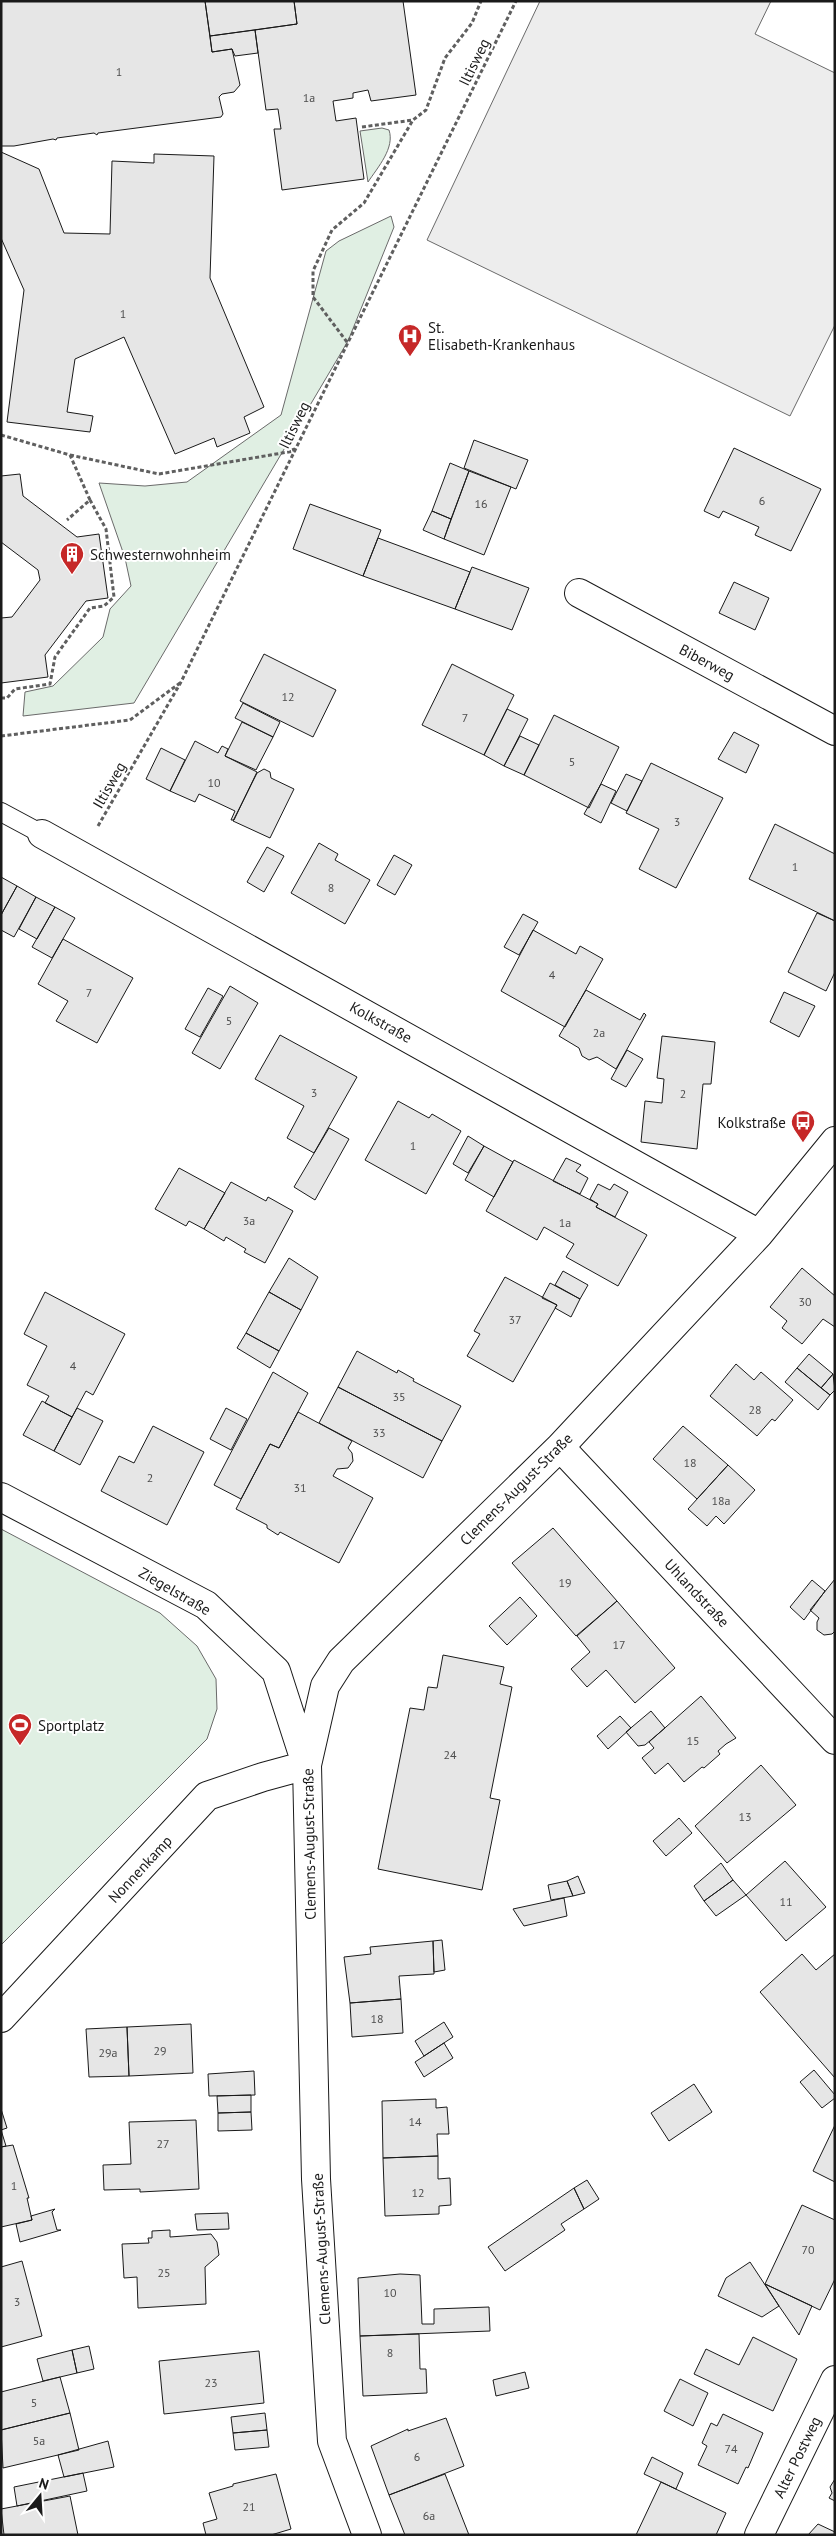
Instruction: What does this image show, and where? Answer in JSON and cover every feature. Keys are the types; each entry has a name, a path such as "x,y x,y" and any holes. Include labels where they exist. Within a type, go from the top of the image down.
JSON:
{"street":[{"name":"Biberweg","path":"579,593 835,731"},
{"name":"Kolkstraße","path":"42,834 82,854 759,1234"},
{"name":"Clemens-August-Straße","path":"367,2535 332,2441 316,2178 307,1766 325,1686 341,1661 560,1447 759,1234 835,1140"},
{"name":"Uhlandstraße","path":"560,1447 835,1740"},
{"name":"Ziegelstraße","path":"1,1497 206,1605 276,1671 307,1766"},
{"name":"Nonnenkamp","path":"1,2018 207,1796 263,1777 307,1766"},
{"name":"Alter Postweg","path":"759,2535 835,2380"}],"lane":[{"name":"Kolkstraße","path":"1,812 42,834"}],"path":[{"path":"345,345 348,341 313,297 313,271 332,230 364,203 413,120 426,110 445,58 472,23 481,1"},
{"name":"Iltisweg","path":"82,854 181,682 293,449 516,1"},
{"path":"362,127 413,120"},
{"path":"1,436 70,455 159,474 293,449"},
{"path":"1,698 7,698 16,689 50,684 55,657 90,608 104,606 114,597 106,529 90,500 70,455"},
{"path":"67,520 90,500"},
{"path":"1,736 130,720 181,682"}],"green space":[{"path":"382,128 389,130 390,144 381,164 368,182 360,131"},
{"path":"391,216 394,227 348,341 134,703 23,716 25,692 53,686 103,637 110,609 131,586 125,558 99,483 145,486 187,482 281,415 326,251 339,241"},
{"path":"1,1529 160,1613 197,1646 216,1679 217,1709 207,1739 1,1945"}],"shaded area":[{"path":"540,1 771,1 755,34 835,73 835,325 790,416 427,240"}],"building":[{"path":"1,1 205,1 212,52 232,49 240,85 234,92 222,94 219,97 223,114 221,117 98,133 97,135 94,133 57,138 56,140 14,146 1,146"},
{"path":"205,1 294,1 297,24 210,36"},
{"path":"294,1 403,1 416,95 371,101 368,90 353,93 353,98 333,101 336,121 356,118 364,179 282,190 274,129 281,129 278,109 266,110 255,30 297,24"},
{"path":"255,30 258,53 235,56 232,49 212,52 210,36"},
{"path":"1,152 39,169 64,233 110,234 112,161 154,163 154,154 214,156 210,278 264,407 244,417 250,433 217,447 214,438 175,454 124,337 75,359 67,412 93,416 90,432 7,422 24,290 1,238"},
{"path":"474,440 528,460 516,489 464,468"},
{"path":"734,448 821,489 791,551 755,535 759,527 723,511 719,518 704,511"},
{"path":"450,463 469,471 451,519 432,511"},
{"path":"469,471 511,487 484,555 444,539"},
{"name":"Schwesternwohnheim","path":"20,474 23,496 77,537 99,534 108,598 86,601 45,655 48,677 1,683 1,618 12,617 40,580 38,570 1,542 1,476"},
{"path":"310,504 381,530 363,576 293,549"},
{"path":"432,511 451,519 444,539 423,530"},
{"path":"378,538 470,572 455,609 363,576"},
{"path":"472,567 529,588 512,630 455,609"},
{"path":"734,582 769,598 755,630 719,613"},
{"path":"264,654 336,690 313,737 240,701"},
{"path":"452,664 514,695 484,755 422,725"},
{"path":"243,703 280,722 273,737 235,718"},
{"path":"507,709 528,719 504,766 484,755"},
{"path":"554,715 619,747 589,808 524,775"},
{"path":"242,722 273,737 256,770 225,756"},
{"path":"734,732 759,745 746,773 718,759"},
{"path":"520,736 539,745 524,775 504,766"},
{"path":"195,741 218,753 222,746 228,749 225,756 257,772 234,820 231,820 235,811 199,794 195,802 170,791"},
{"path":"161,748 185,760 170,791 146,779"},
{"path":"651,763 723,798 676,888 639,869 659,829 626,813"},
{"path":"264,769 270,772 271,778 294,789 270,838 233,821 257,773"},
{"path":"626,774 642,781 627,811 611,803"},
{"path":"601,784 616,791 601,823 584,814"},
{"path":"775,824 835,854 835,921 749,879"},
{"path":"319,843 338,854 335,860 370,880 345,924 291,893"},
{"path":"267,847 284,856 264,892 247,882"},
{"path":"394,855 412,865 395,895 377,885"},
{"path":"1,877 17,886 1,915"},
{"path":"17,886 36,897 14,937 1,930 1,915"},
{"path":"36,897 55,907 37,939 19,929"},
{"path":"55,907 75,918 52,958 32,947"},
{"path":"817,913 835,921 835,972 826,991 788,972"},
{"path":"523,914 538,922 519,955 504,947"},
{"path":"533,930 576,954 580,946 603,959 565,1027 501,991"},
{"path":"63,939 133,978 97,1043 56,1021 68,1001 38,984"},
{"path":"230,986 258,1003 220,1069 192,1053"},
{"path":"208,988 223,996 200,1037 185,1029"},
{"path":"586,990 640,1020 644,1013 646,1015 616,1069 597,1057 589,1060 582,1056 579,1048 559,1036"},
{"path":"784,992 815,1006 799,1037 770,1022"},
{"path":"280,1035 357,1077 314,1153 287,1138 304,1106 255,1079"},
{"path":"662,1036 715,1042 711,1084 703,1084 697,1149 641,1142 645,1101 662,1103 664,1079 657,1078"},
{"path":"627,1050 643,1059 626,1087 611,1079"},
{"path":"398,1101 429,1118 432,1114 461,1131 426,1194 365,1160"},
{"path":"329,1128 349,1139 315,1200 294,1187"},
{"path":"468,1136 484,1146 468,1173 453,1164"},
{"path":"484,1146 513,1162 494,1197 465,1180"},
{"path":"566,1158 581,1165 576,1171 588,1178 580,1194 553,1181"},
{"path":"514,1160 598,1204 596,1207 647,1235 618,1286 566,1257 574,1244 544,1227 537,1240 486,1211"},
{"path":"179,1168 225,1193 204,1229 189,1221 186,1226 155,1209"},
{"path":"231,1182 266,1201 268,1197 293,1211 265,1263 244,1252 246,1249 226,1237 224,1241 204,1229"},
{"path":"598,1184 610,1190 614,1184 628,1192 615,1217 596,1207 598,1204 590,1199"},
{"path":"289,1258 318,1277 301,1310 269,1292"},
{"path":"802,1268 835,1296 835,1327 823,1319 802,1344 782,1328 787,1321 770,1307"},
{"path":"563,1271 588,1285 580,1299 555,1285"},
{"path":"505,1277 557,1305 513,1382 467,1356 480,1334 474,1331"},
{"path":"550,1283 580,1299 571,1317 555,1308 557,1305 542,1298"},
{"path":"45,1292 125,1334 93,1395 86,1391 72,1417 45,1403 49,1396 27,1385 47,1346 24,1334"},
{"path":"269,1292 301,1310 279,1351 246,1333"},
{"path":"246,1333 279,1351 270,1368 237,1348"},
{"path":"357,1351 397,1373 398,1370 414,1379 413,1381 461,1406 442,1441 338,1387"},
{"path":"809,1354 833,1374 821,1388 797,1368"},
{"path":"736,1364 754,1380 761,1372 793,1400 775,1421 772,1419 757,1436 710,1396"},
{"path":"797,1368 830,1395 818,1410 785,1382"},
{"path":"273,1372 308,1393 279,1448 270,1444 241,1499 214,1485"},
{"path":"833,1374 835,1390 830,1395 821,1388"},
{"path":"338,1387 442,1441 423,1478 319,1423"},
{"path":"42,1401 72,1417 54,1451 23,1435"},
{"path":"77,1408 103,1421 80,1465 54,1451"},
{"path":"226,1408 247,1419 231,1450 210,1439"},
{"path":"298,1412 352,1441 348,1448 352,1453 353,1461 348,1468 337,1469 333,1476 373,1498 339,1563 280,1532 278,1535 267,1528 267,1525 236,1509 270,1444 279,1448"},
{"path":"153,1426 204,1452 167,1525 101,1491 119,1456 134,1463"},
{"path":"683,1426 728,1465 697,1499 653,1459"},
{"path":"728,1465 755,1490 724,1524 716,1516 707,1526 688,1509"},
{"path":"553,1528 617,1601 576,1636 512,1563"},
{"path":"835,1579 835,1631 832,1634 824,1635 817,1630 819,1618 810,1610"},
{"path":"812,1580 825,1591 804,1620 790,1607"},
{"path":"520,1597 537,1616 507,1645 489,1626"},
{"path":"617,1601 675,1668 635,1703 606,1670 587,1687 571,1669 590,1652 577,1636"},
{"path":"443,1655 504,1667 500,1684 512,1687 490,1798 500,1800 482,1890 378,1869 410,1708 424,1710 428,1687 437,1688"},
{"path":"701,1696 736,1738 718,1751 720,1754 704,1768 702,1767 684,1782 668,1763 655,1774 642,1758 654,1748 649,1742"},
{"path":"651,1711 665,1728 645,1745 638,1746 626,1732"},
{"path":"620,1716 631,1728 608,1749 597,1736"},
{"path":"761,1765 796,1805 727,1863 695,1826"},
{"path":"679,1818 692,1833 666,1856 653,1841"},
{"path":"785,1861 826,1907 786,1941 746,1895"},
{"path":"721,1863 733,1880 704,1901 694,1886"},
{"path":"578,1876 585,1893 573,1896 567,1881"},
{"path":"733,1880 746,1895 716,1916 704,1901"},
{"path":"567,1881 573,1896 551,1900 548,1885"},
{"path":"564,1898 567,1916 524,1926 513,1909"},
{"path":"442,1940 445,1970 434,1972 433,1941"},
{"path":"433,1941 434,1974 399,1976 401,1999 350,2003 344,1957 371,1954 370,1947"},
{"path":"802,1954 816,1970 835,1954 835,2078 760,1992"},
{"path":"401,1999 403,2033 352,2037 350,2003"},
{"path":"444,2022 453,2037 424,2056 415,2041"},
{"path":"191,2024 193,2073 129,2076 127,2027"},
{"path":"127,2027 129,2076 89,2077 86,2029"},
{"path":"444,2043 453,2058 424,2077 415,2062"},
{"path":"814,2070 835,2095 835,2098 822,2108 800,2082"},
{"path":"254,2071 255,2095 209,2096 208,2074"},
{"path":"694,2084 712,2112 669,2141 651,2113"},
{"path":"251,2095 251,2112 218,2113 217,2096"},
{"path":"436,2099 436,2108 447,2107 449,2134 437,2134 438,2156 383,2158 382,2101"},
{"path":"1,2109 7,2128 1,2130"},
{"path":"251,2112 252,2130 218,2131 218,2113"},
{"path":"196,2120 199,2189 140,2192 140,2189 104,2190 103,2165 131,2164 129,2122"},
{"path":"835,2125 835,2182 813,2171"},
{"path":"1,2130 6,2146 1,2147"},
{"path":"13,2145 29,2198 27,2198 32,2220 1,2227 1,2147"},
{"path":"438,2156 438,2179 450,2178 451,2205 439,2206 439,2214 385,2216 383,2158"},
{"path":"587,2180 599,2199 584,2209 574,2188"},
{"path":"574,2188 584,2209 561,2224 565,2230 505,2271 488,2247"},
{"path":"802,2205 835,2220 835,2279 820,2310 765,2284"},
{"path":"55,2209 52,2212 57,2230 61,2230 20,2242 16,2224 32,2220 31,2216"},
{"path":"228,2213 229,2229 197,2230 195,2214"},
{"path":"170,2230 170,2237 211,2234 217,2242 219,2255 205,2267 206,2304 138,2308 137,2277 124,2278 122,2244 149,2243 148,2238 152,2238 152,2231"},
{"path":"22,2261 42,2336 1,2347 1,2267"},
{"path":"750,2262 779,2306 762,2317 718,2296 726,2278"},
{"path":"400,2274 420,2275 422,2324 434,2324 434,2309 489,2307 490,2331 360,2336 358,2278"},
{"path":"765,2284 812,2306 799,2335 779,2306"},
{"path":"419,2334 420,2369 426,2369 427,2393 363,2396 360,2336"},
{"path":"753,2337 797,2359 773,2411 694,2374 706,2349 739,2365"},
{"path":"89,2346 94,2369 77,2373 72,2350"},
{"path":"72,2350 77,2373 43,2381 37,2359"},
{"path":"259,2351 264,2403 164,2414 159,2361"},
{"path":"525,2372 529,2388 496,2396 493,2380"},
{"path":"60,2377 70,2413 1,2430 1,2392"},
{"path":"680,2379 708,2393 693,2426 664,2411"},
{"path":"70,2413 79,2450 3,2468 1,2430"},
{"path":"265,2413 267,2430 233,2433 231,2417"},
{"path":"723,2414 763,2433 748,2468 746,2467 738,2484 698,2465 707,2446 702,2443 711,2423 717,2426"},
{"path":"446,2418 464,2466 389,2495 371,2446 408,2429 408,2431"},
{"path":"267,2430 269,2447 235,2450 233,2433"},
{"path":"108,2441 114,2467 64,2477 58,2455"},
{"path":"652,2457 683,2473 676,2489 644,2474"},
{"path":"83,2473 87,2491 17,2506 14,2487"},
{"path":"276,2474 291,2529 271,2535 206,2535 203,2523 217,2519 209,2493 233,2486 233,2484"},
{"path":"445,2474 469,2535 405,2535 389,2495"},
{"path":"835,2479 835,2501 829,2498 832,2493 830,2487"},
{"path":"661,2482 726,2513 716,2535 636,2535"},
{"path":"70,2496 78,2535 4,2535 1,2509"},
{"path":"818,2524 835,2532 835,2535 808,2535"}],"place":[{"name":"St. Elisabeth-Krankenhaus","path":"410,357"},
{"name":"Schwesternwohnheim","path":"72,575"},
{"name":"Kolkstraße","path":"803,1143"},
{"name":"Sportplatz","path":"20,1746"}]}
